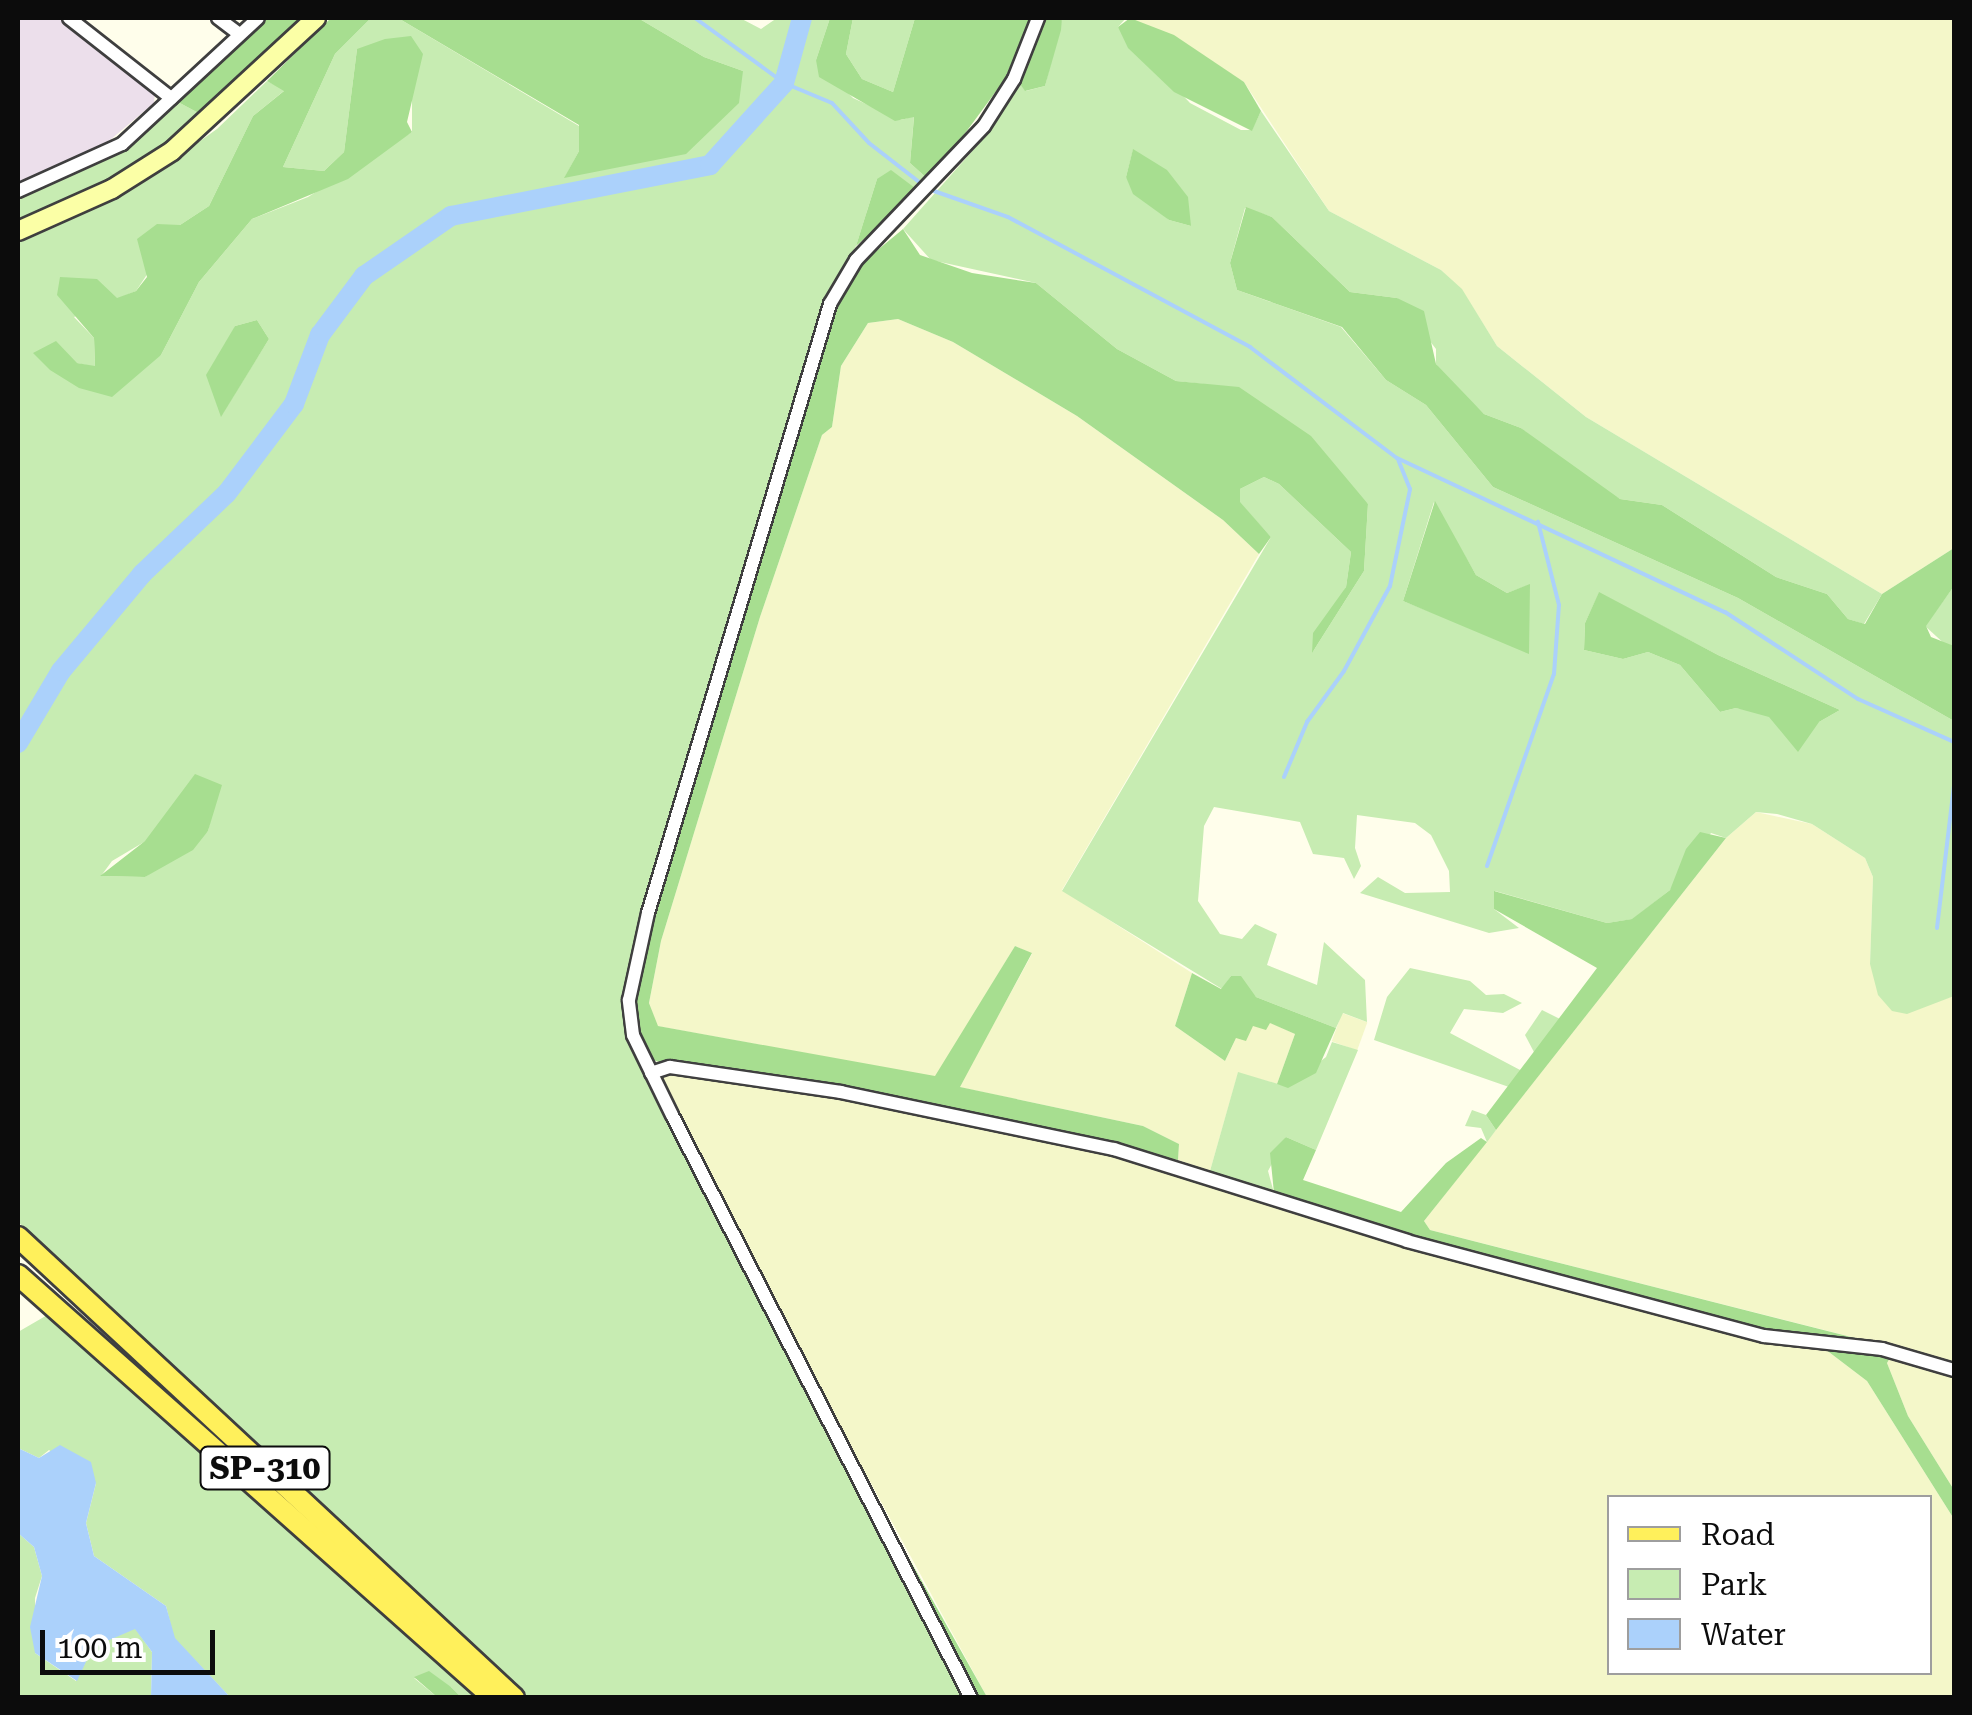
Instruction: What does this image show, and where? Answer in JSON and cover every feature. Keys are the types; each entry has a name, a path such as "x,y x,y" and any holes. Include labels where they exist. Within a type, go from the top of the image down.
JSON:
{"main road":[{"path":"18,231 112,189 172,151 316,18"},
{"name":"SP-310","path":"18,1237 514,1698"},
{"name":"SP-310","path":"18,1275 494,1698"}],"street":[{"path":"69,18 171,98"},
{"path":"218,18 240,34"},
{"path":"18,192 122,144 258,18"},
{"path":"971,1698 652,1073 630,1020 635,961 830,304 856,260 984,126 1014,80 1038,18"},
{"path":"652,1073 670,1067 841,1092 1114,1149 1407,1241 1764,1336 1882,1349 1954,1370"}],"shaded area":[{"path":"18,18 58,18 155,92 154,103 110,140 18,184"}],"green space":[{"path":"268,18 307,18 206,117 176,101"},
{"path":"331,18 371,18 335,54 283,167 324,171 344,152 357,49 385,39 411,36 423,54 407,122 412,132 348,179 252,219 199,282 161,355 112,397 79,388 50,370 33,353 56,341 77,363 95,366 94,338 57,295 60,277 97,279 117,298 136,291 147,277 137,239 157,224 180,225 209,206 253,116 284,91 267,81"},
{"path":"371,18 398,18 579,126 579,151 565,177 743,71 704,57 638,18 740,18 761,29 777,18 830,18 816,60 853,98 901,120 914,116 910,163 930,181 919,191 877,179 856,246 822,307 621,1002 629,1043 962,1697 522,1697 18,1222 18,239 145,180 217,129 267,81 285,90 253,116 209,206 180,225 136,291 74,317 94,338 95,367 77,363 79,388 161,355 199,282 252,219 308,197 412,132 412,96 357,49 344,152 324,171 283,167 335,54","holes":["257,320 269,339 221,416 235,326","215,800 208,831 145,877 101,876 112,861"]},
{"path":"398,18 638,18 704,57 743,71 739,103 686,154 564,178 579,151 579,125"},
{"path":"830,18 853,18 846,54 862,79 893,92 915,18 1030,18 1005,79 930,181 910,163 914,117 895,121 819,77 816,60"},
{"path":"853,18 915,18 893,92 862,79 846,54"},
{"path":"1044,18 1062,18 1061,30 1045,86 1025,91 1020,84"},
{"path":"1062,18 1126,18 1118,27 1190,103 1241,130 1252,130 1261,111 1329,211 1441,270 1462,289 1497,346 1586,417 1882,594 1864,624 1848,619 1827,594 1776,577 1662,505 1620,499 1586,481 1521,428 1484,414 1446,378 1436,364 1436,349 1397,298 1350,292 1272,217 1245,208 1230,263 1237,290 1341,327 1386,380 1426,405 1493,487 1738,598 1954,721 1954,996 1907,1014 1892,1011 1878,995 1870,964 1873,877 1865,858 1812,824 1777,814 1756,812 1726,838 1711,833 1670,890 1633,919 1607,923 1495,891 1494,909 1519,928 1489,933 1360,893 1378,877 1405,893 1450,892 1449,871 1431,835 1415,823 1357,815 1355,848 1361,866 1354,879 1344,858 1313,854 1300,822 1214,807 1204,826 1198,901 1220,934 1242,939 1255,924 1277,934 1267,965 1317,985 1324,942 1365,980 1367,1022 1343,1013 1336,1028 1256,997 1231,976 1222,989 1062,891 1271,537 1239,502 1240,489 1264,477 1279,484 1351,552 1346,587 1312,653 1364,571 1368,504 1204,384 1176,381 1117,349 1036,283 931,260 903,229 991,130 1020,84 1026,91 1045,86","holes":["1133,150 1191,226 1169,220 1126,177","1434,502 1476,575 1507,593 1529,585 1511,644 1403,601","1599,593 1718,655 1840,710 1819,722 1736,708 1720,712 1680,665 1648,652 1623,659 1584,650 1585,623"]},
{"path":"1130,18 1954,18 1954,548 1882,594 1586,417 1497,346 1462,290 1441,270 1329,211 1244,82"},
{"path":"1130,18 1174,35 1244,82 1261,111 1252,131 1174,92 1128,48 1118,27"},
{"path":"176,101 206,117 110,183 18,222 18,196 63,177"},
{"path":"1133,149 1167,170 1188,197 1191,226 1169,220 1133,194 1126,177"},
{"path":"891,170 919,191 856,246 877,179"},
{"path":"1246,207 1272,217 1350,292 1397,298 1424,311 1436,364 1484,414 1521,428 1620,499 1662,505 1776,577 1827,594 1848,619 1865,624 1882,594 1954,548 1954,586 1926,626 1931,637 1954,646 1954,721 1738,598 1493,487 1426,405 1386,380 1342,327 1237,290 1230,263"},
{"path":"903,229 920,255 972,273 1036,283 1117,349 1176,381 1239,387 1311,436 1368,504 1364,571 1312,653 1313,633 1346,587 1351,552 1279,484 1264,477 1240,489 1240,502 1271,537 1259,554 1223,520 1077,416 953,342 898,319 868,323 841,366 832,427 822,435 760,617 661,941 649,1003 658,1026 935,1076 1015,946 1032,953 960,1087 1143,1126 1179,1144 1178,1160 662,1063 653,1060 641,1036 635,999 640,966 834,304 862,263"},
{"path":"898,319 953,342 1077,416 1223,520 1259,554 1062,890 1192,973 1175,1026 1225,1061 1236,1038 1253,1026 1269,1022 1295,1034 1277,1084 1238,1073 1210,1171 1178,1160 1179,1144 1143,1126 959,1087 1032,954 1015,946 936,1077 657,1026 649,1003 661,941 760,617 822,435 832,427 841,366 868,323"},
{"path":"257,320 269,339 221,417 206,375 235,326"},
{"path":"1435,501 1476,575 1507,593 1530,584 1529,654 1403,601"},
{"path":"1954,586 1954,646 1948,647 1925,626"},
{"path":"1599,592 1718,655 1840,710 1819,722 1798,752 1769,717 1736,708 1720,712 1680,665 1648,652 1623,659 1584,650 1585,623"},
{"path":"195,774 222,785 208,831 193,850 145,877 100,876 145,841"},
{"path":"1756,812 1812,824 1865,858 1873,877 1870,964 1935,1002 1954,996 1954,1363 1430,1230 1424,1221 1726,838"},
{"path":"1700,832 1726,838 1496,1130 1486,1115 1597,968 1494,909 1494,891 1607,923 1632,919 1670,890 1686,849"},
{"path":"1410,968 1470,981 1486,995 1504,994 1522,1003 1503,1013 1464,1009 1450,1033 1522,1071 1509,1087 1374,1040 1387,997"},
{"path":"1192,973 1221,989 1231,976 1241,976 1256,997 1336,1028 1316,1073 1288,1088 1277,1084 1295,1034 1270,1023 1266,1030 1253,1026 1246,1041 1236,1038 1225,1061 1175,1026"},
{"path":"1542,1010 1562,1020 1535,1054 1525,1035"},
{"path":"1342,1013 1367,1022 1357,1050 1332,1041"},
{"path":"1332,1042 1358,1050 1316,1150 1286,1137 1268,1171 1274,1193 1210,1171 1238,1072 1288,1087 1326,1057"},
{"path":"671,1072 841,1097 1112,1153 1821,1346 1867,1381 1954,1519 1954,1697 987,1697 727,1218 659,1080"},
{"path":"1472,1110 1486,1115 1496,1130 1487,1142 1481,1128 1465,1126"},
{"path":"1286,1137 1316,1150 1303,1180 1401,1212 1446,1163 1481,1138 1487,1142 1424,1221 1430,1230 1859,1339 1765,1329 1408,1237 1274,1193 1270,1153"},
{"path":"49,1314 480,1697 461,1697 451,1687 414,1678 437,1697 230,1697 174,1638 166,1606 94,1556 86,1523 96,1483 49,1450 39,1458 18,1448 18,1332"},
{"path":"1821,1346 1891,1356 1887,1363 1908,1416 1954,1490 1954,1519 1867,1381"},
{"path":"1891,1356 1954,1374 1954,1490 1908,1416 1887,1363"},
{"path":"18,1533 34,1547 42,1576 35,1598 35,1653 76,1681 93,1647 135,1628 152,1652 151,1697 18,1697"},
{"path":"901,1544 987,1697 979,1697"},
{"path":"429,1671 461,1697 437,1697 414,1677"}],"water":[{"path":"60,1445 91,1462 96,1483 86,1523 94,1556 166,1606 175,1638 230,1697 151,1697 152,1652 135,1629 93,1647 77,1681 35,1653 30,1627 42,1576 34,1547 18,1533 18,1448 39,1458"}],"waterway":[{"path":"695,18 784,83 832,103 869,143 923,185"},
{"path":"18,743 61,671 142,574 227,493 294,404 320,335 364,276 451,216 710,165 784,83 802,18"},
{"path":"934,191 1008,217 1250,347 1397,458 1725,612 1858,699 1954,742"},
{"path":"1284,777 1307,722 1344,671 1390,586 1410,489 1398,460"},
{"path":"1487,866 1554,674 1559,605 1538,522"},
{"path":"1937,928 1954,785"}]}
